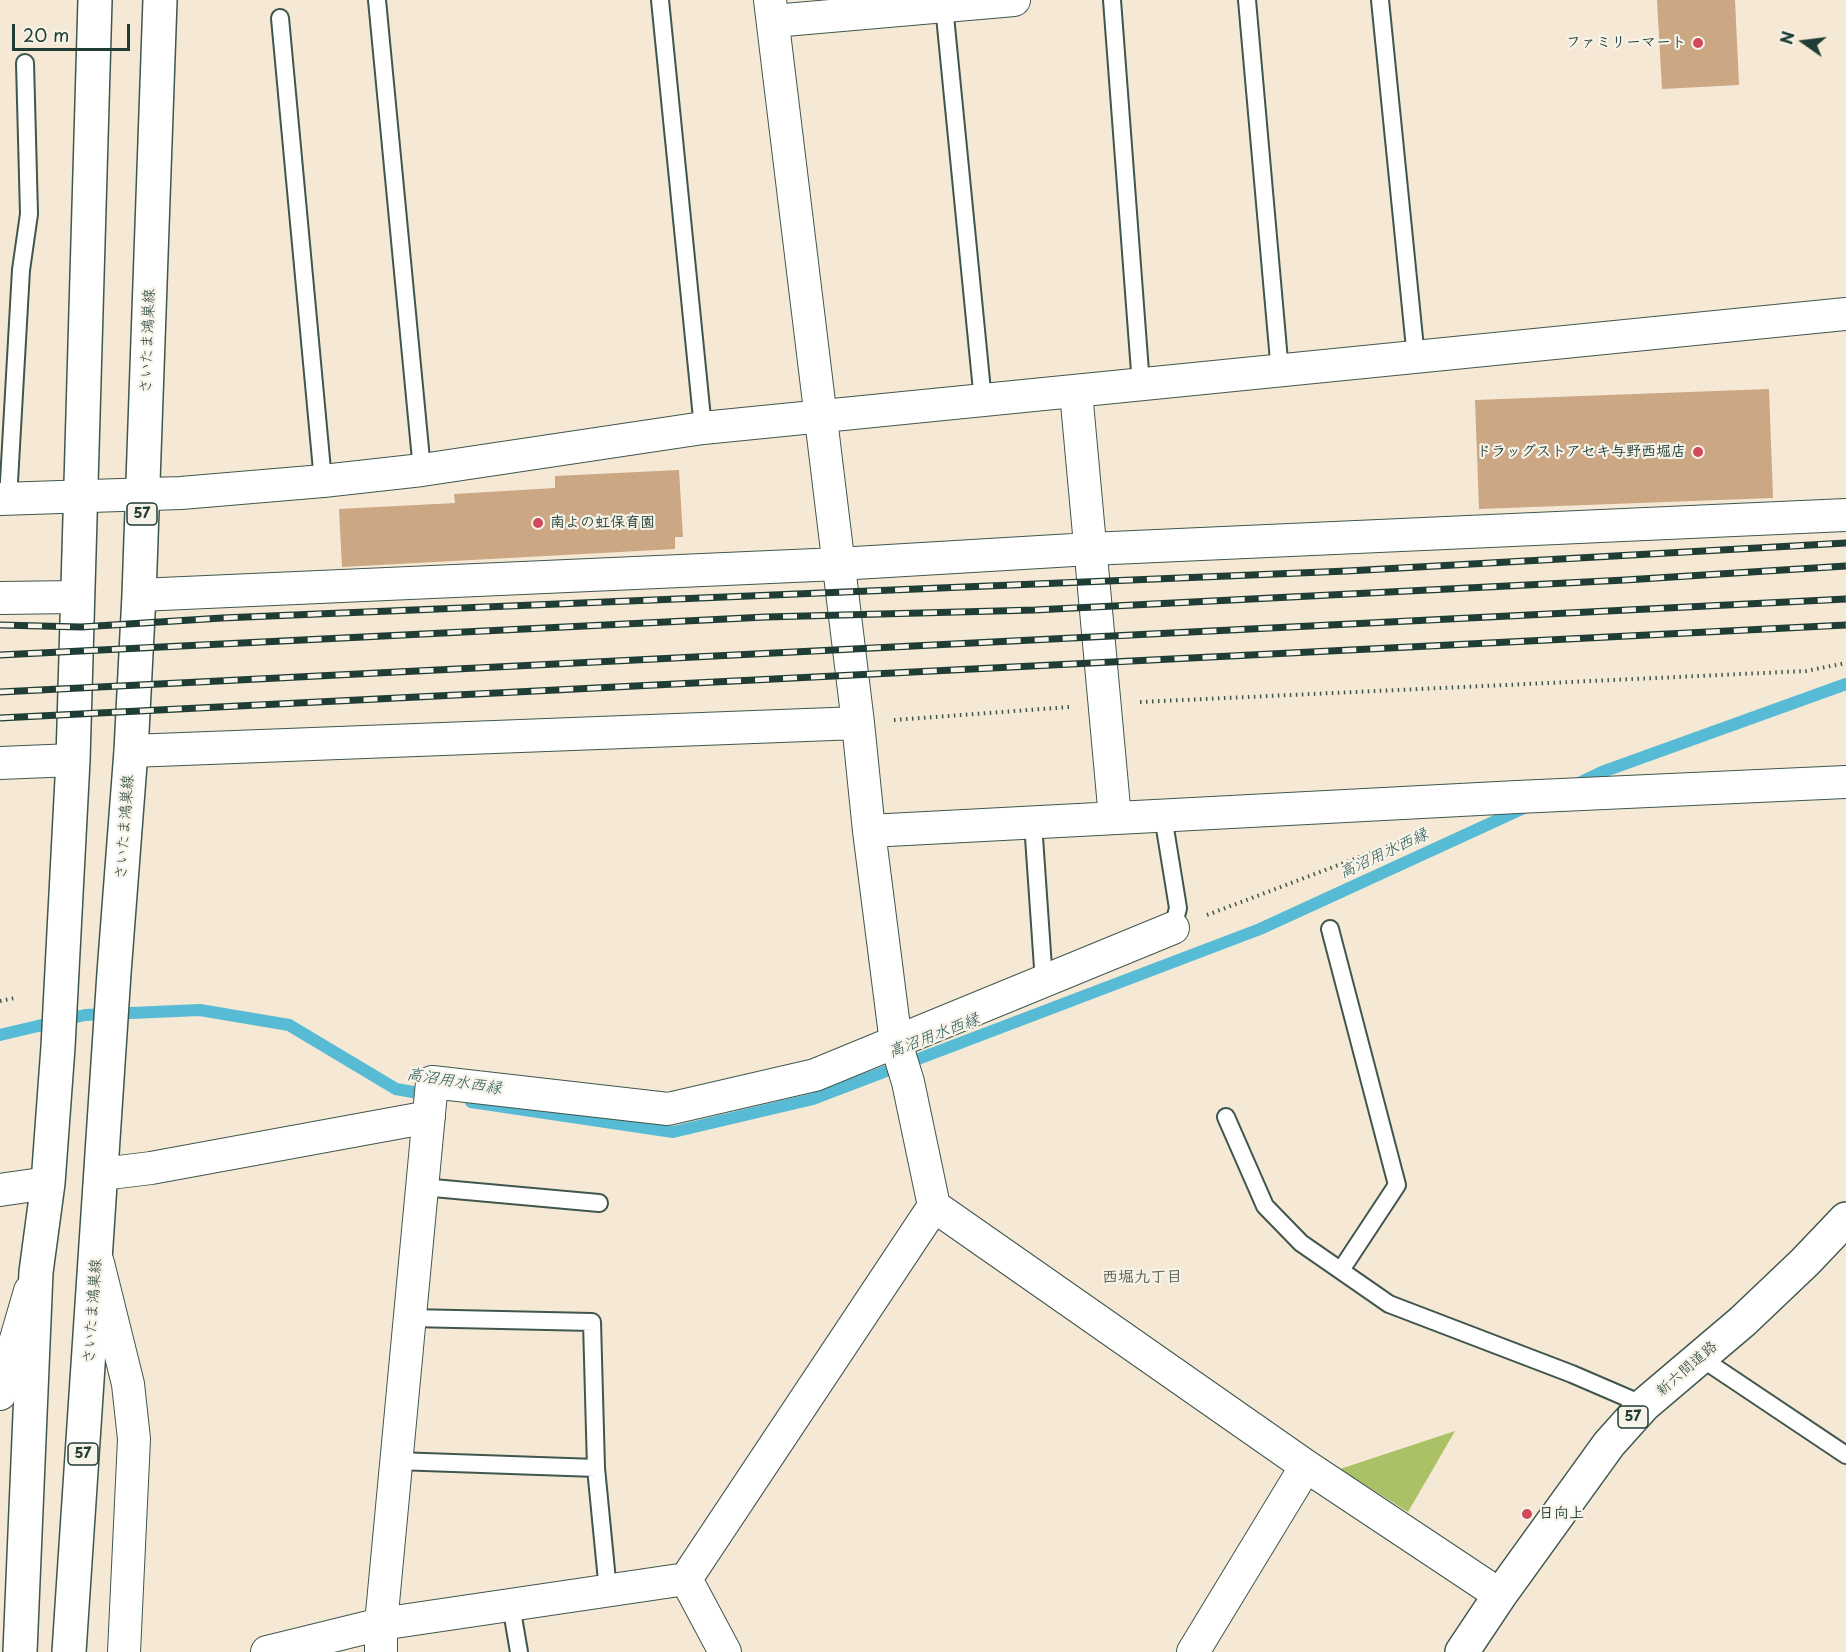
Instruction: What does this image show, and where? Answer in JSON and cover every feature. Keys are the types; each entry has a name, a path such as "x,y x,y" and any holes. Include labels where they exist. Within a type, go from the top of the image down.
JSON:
{"main road":[{"path":"20,1652 36,1272 48,1183 58,1047 73,760 94,0"},
{"name":"さいたま鴻巣線","path":"69,1652 131,751 139,595 160,0"},
{"name":"新六間道路","path":"1462,1652 1500,1595 1610,1444 1644,1405 1701,1358 1805,1262 1846,1219"}],"street":[{"path":"994,1 944,6 772,11 896,1043 908,1082 934,1206 1306,1466 1500,1595"},
{"path":"4,499 142,495 323,481 422,470 703,428 1846,314"},
{"path":"1076,392 1115,818"},
{"path":"139,595 1846,515"},
{"path":"0,598 76,597"},
{"path":"131,751 858,723"},
{"path":"0,763 73,760"},
{"path":"869,831 1846,782"},
{"path":"381,1638 432,1082 668,1109 815,1075 1173,928"},
{"path":"102,1174 152,1168 429,1116"},
{"path":"0,1190 48,1183"},
{"path":"267,1652 381,1638 511,1605 686,1579 934,1206"},
{"path":"96,1256 128,1384 134,1439 124,1652"},
{"path":"0,1394 36,1272"},
{"path":"1193,1652 1306,1466"},
{"path":"686,1579 725,1652"}],"lane":[{"path":"377,0 422,470"},
{"path":"660,0 703,428"},
{"path":"1112,0 1141,385"},
{"path":"1247,0 1280,372"},
{"path":"1380,0 1416,358"},
{"path":"944,6 983,400"},
{"path":"280,18 323,481"},
{"path":"4,499 21,270 29,214 25,63"},
{"path":"1164,816 1178,908 1173,928"},
{"path":"1033,823 1044,982"},
{"path":"1330,929 1397,1185 1341,1270"},
{"path":"1226,1117 1265,1206 1301,1242 1389,1304 1572,1374 1644,1405"},
{"path":"422,1187 599,1203"},
{"path":"410,1318 592,1322 596,1468 608,1591"},
{"path":"1701,1358 1846,1455"},
{"path":"396,1461 596,1468"},
{"path":"511,1605 519,1652"}],"path":[{"path":"858,723 1105,704 1806,671 1846,663"},
{"path":"1173,928 1406,839"},
{"path":"0,1001 15,998"}],"green space":[{"path":"1455,1431 1408,1512 1340,1469"}],"building":[{"name":"ファミリーマート","path":"1657,0 1735,0 1739,85 1662,89"},
{"path":"1769,389 1773,498 1479,509 1475,400"},
{"path":"679,470 683,537 675,537 675,549 342,567 339,509 455,503 454,494 555,488 555,476"}],"waterway":[{"name":"高沼用水西縁","path":"1575,785 1602,772 1846,684"},
{"name":"高沼用水西縁","path":"471,1102 673,1132 813,1099 1260,929 1526,807"},
{"name":"高沼用水西縁","path":"0,1035 85,1015 200,1010 289,1025 396,1089 430,1095"}],"railway":[{"path":"0,625 81,627 222,618 1347,571 1846,543"},
{"path":"0,655 766,617 1035,610 1625,580 1846,566"},
{"path":"0,692 1846,599"},
{"path":"0,718 1846,625"}],"place":[{"name":"ファミリーマート","path":"1698,43"},
{"name":"ドラッグストアセキ与野西堀店","path":"1698,452"},
{"name":"南よの虹保育園","path":"538,523"},
{"name":"日向上","path":"1527,1514"}],"district":[{"name":"西堀九丁目","path":"1142,1278"}]}
